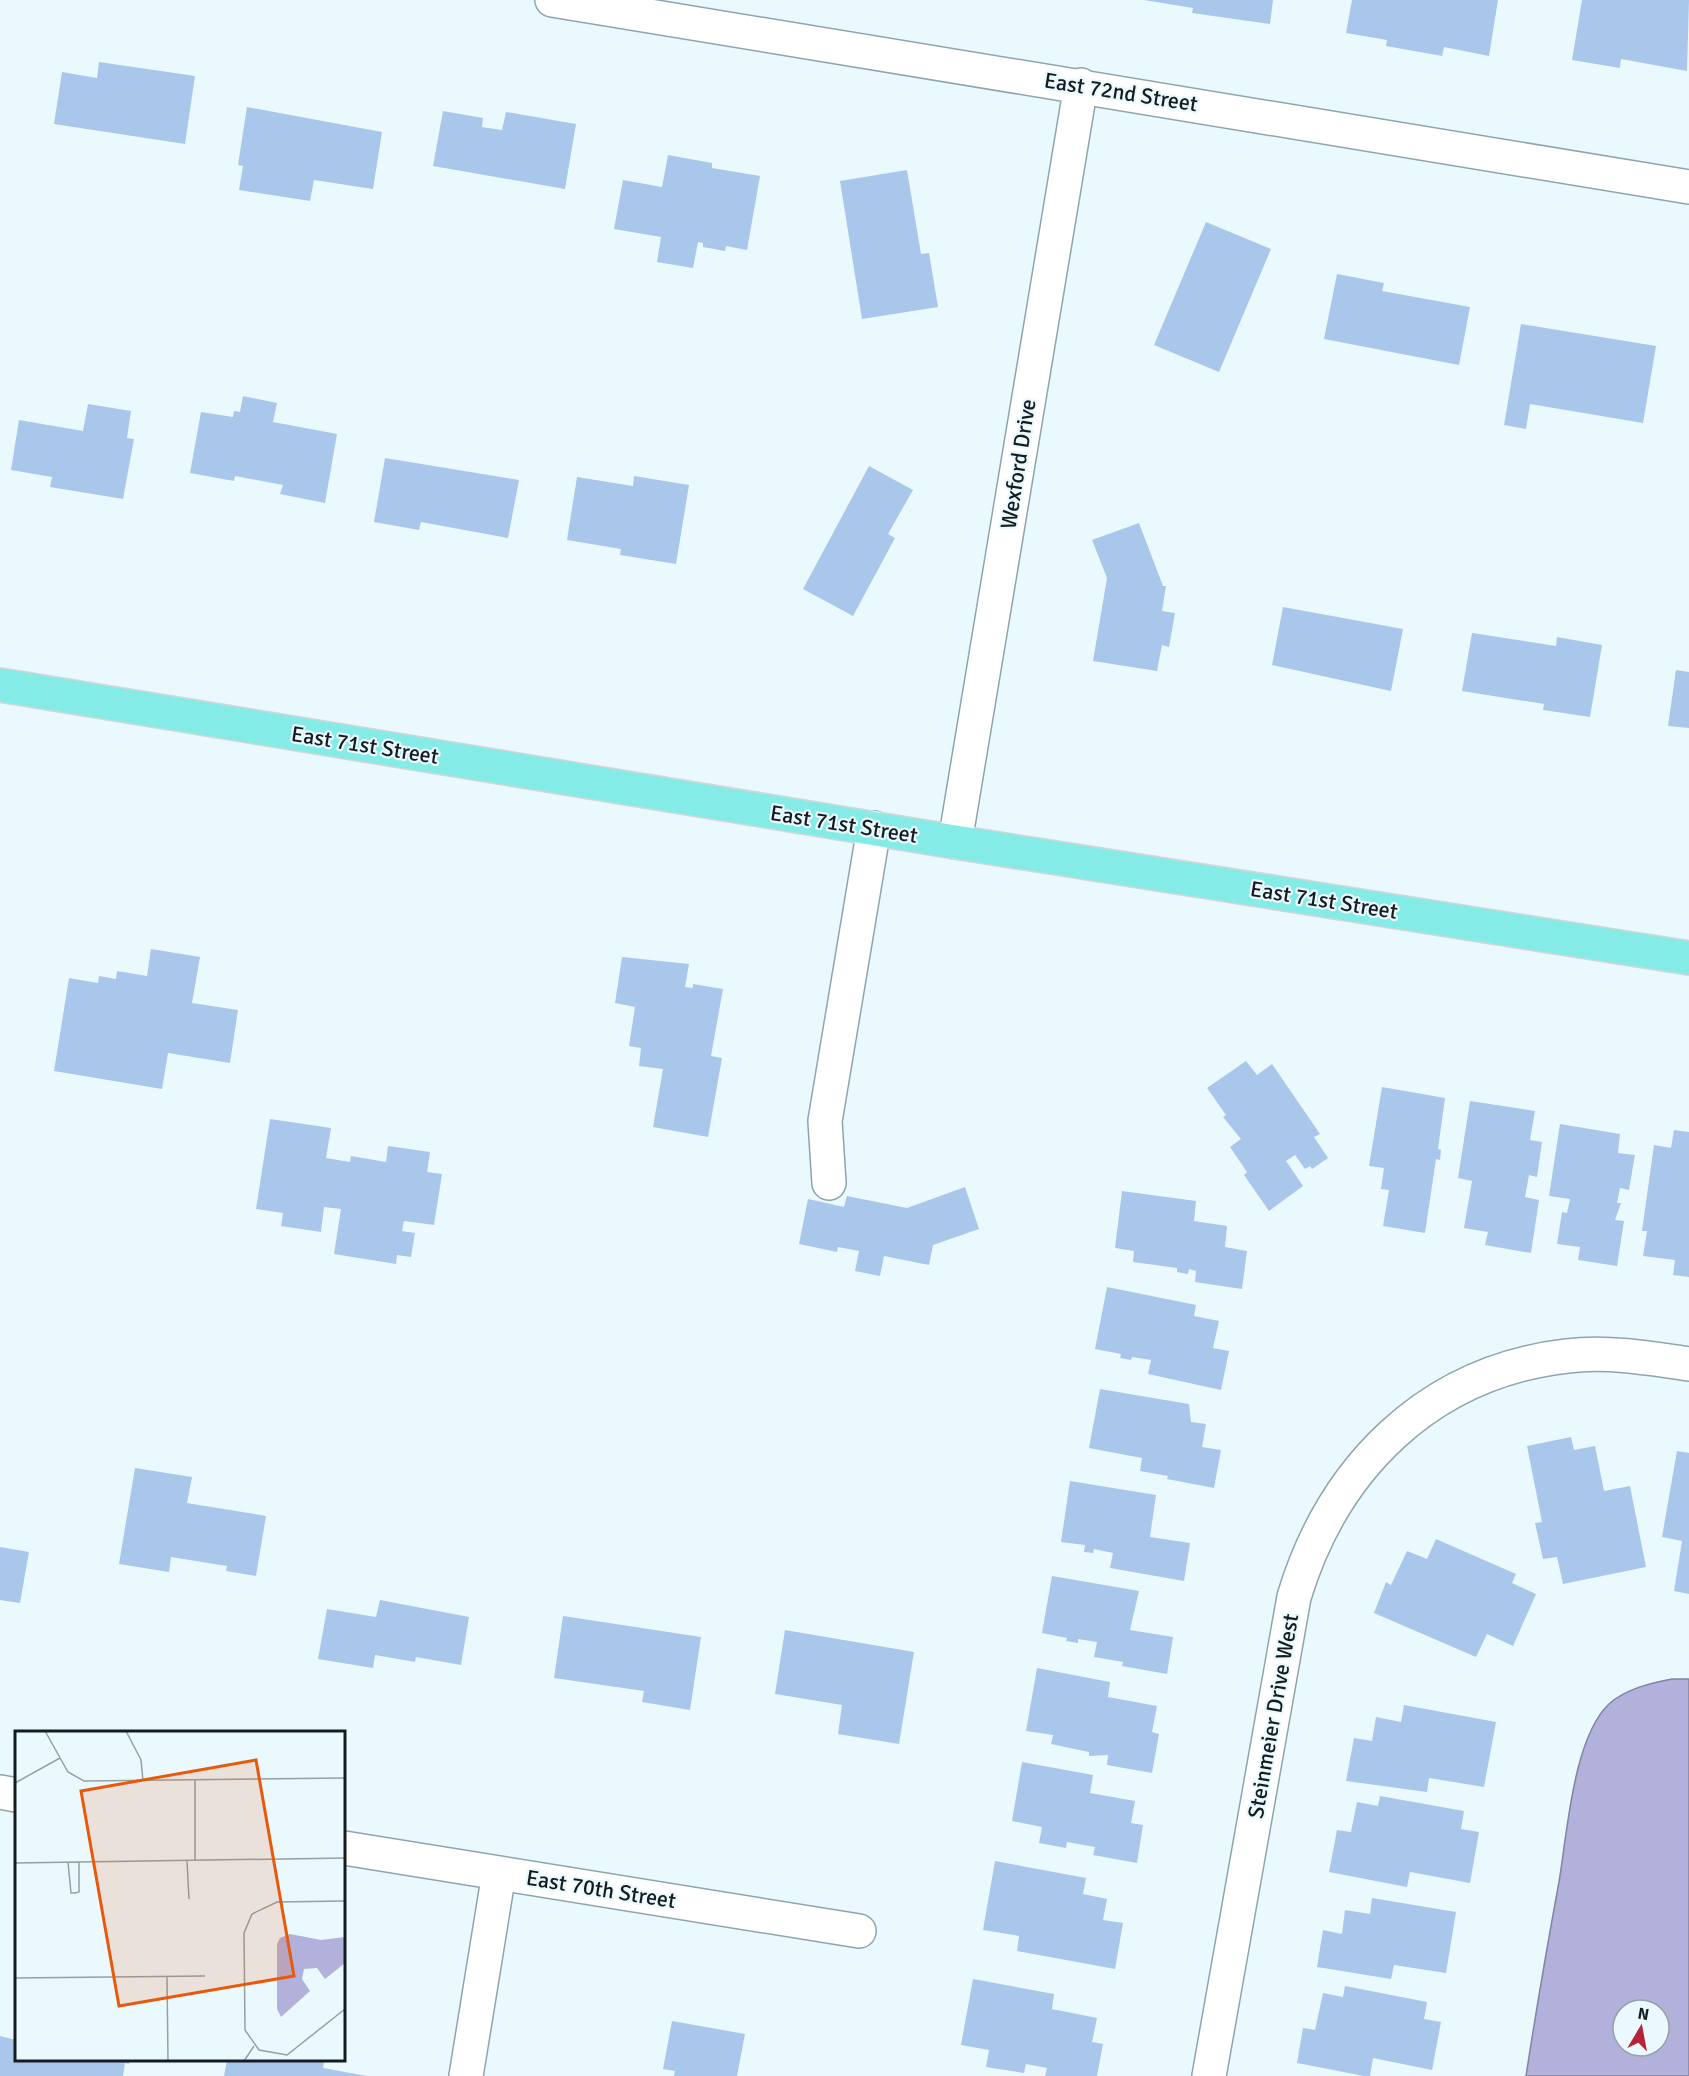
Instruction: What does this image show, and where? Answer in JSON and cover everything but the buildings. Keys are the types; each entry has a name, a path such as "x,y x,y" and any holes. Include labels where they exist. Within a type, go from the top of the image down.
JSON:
{"main road":[{"name":"East 71st Street","path":"0,685 956,842 1689,958"}],"street":[{"name":"East 72nd Street","path":"552,0 603,4 1689,188"},
{"name":"Wexford Drive","path":"956,842 1081,86"},
{"path":"829,1183 825,1120 874,828"},
{"name":"Steinmeier Drive West","path":"1209,2076 1291,1616 1306,1558 1323,1522 1356,1472 1398,1428 1472,1382 1550,1358 1570,1356 1650,1358 1689,1364"},
{"path":"0,1792 15,1795"},
{"name":"East 70th Street","path":"345,1848 859,1931"},
{"path":"466,2076 499,1873"}],"water":[{"path":"1672,1679 1689,1679 1689,2076 1526,2076 1579,1763 1597,1719 1615,1699 1639,1687"}]}
